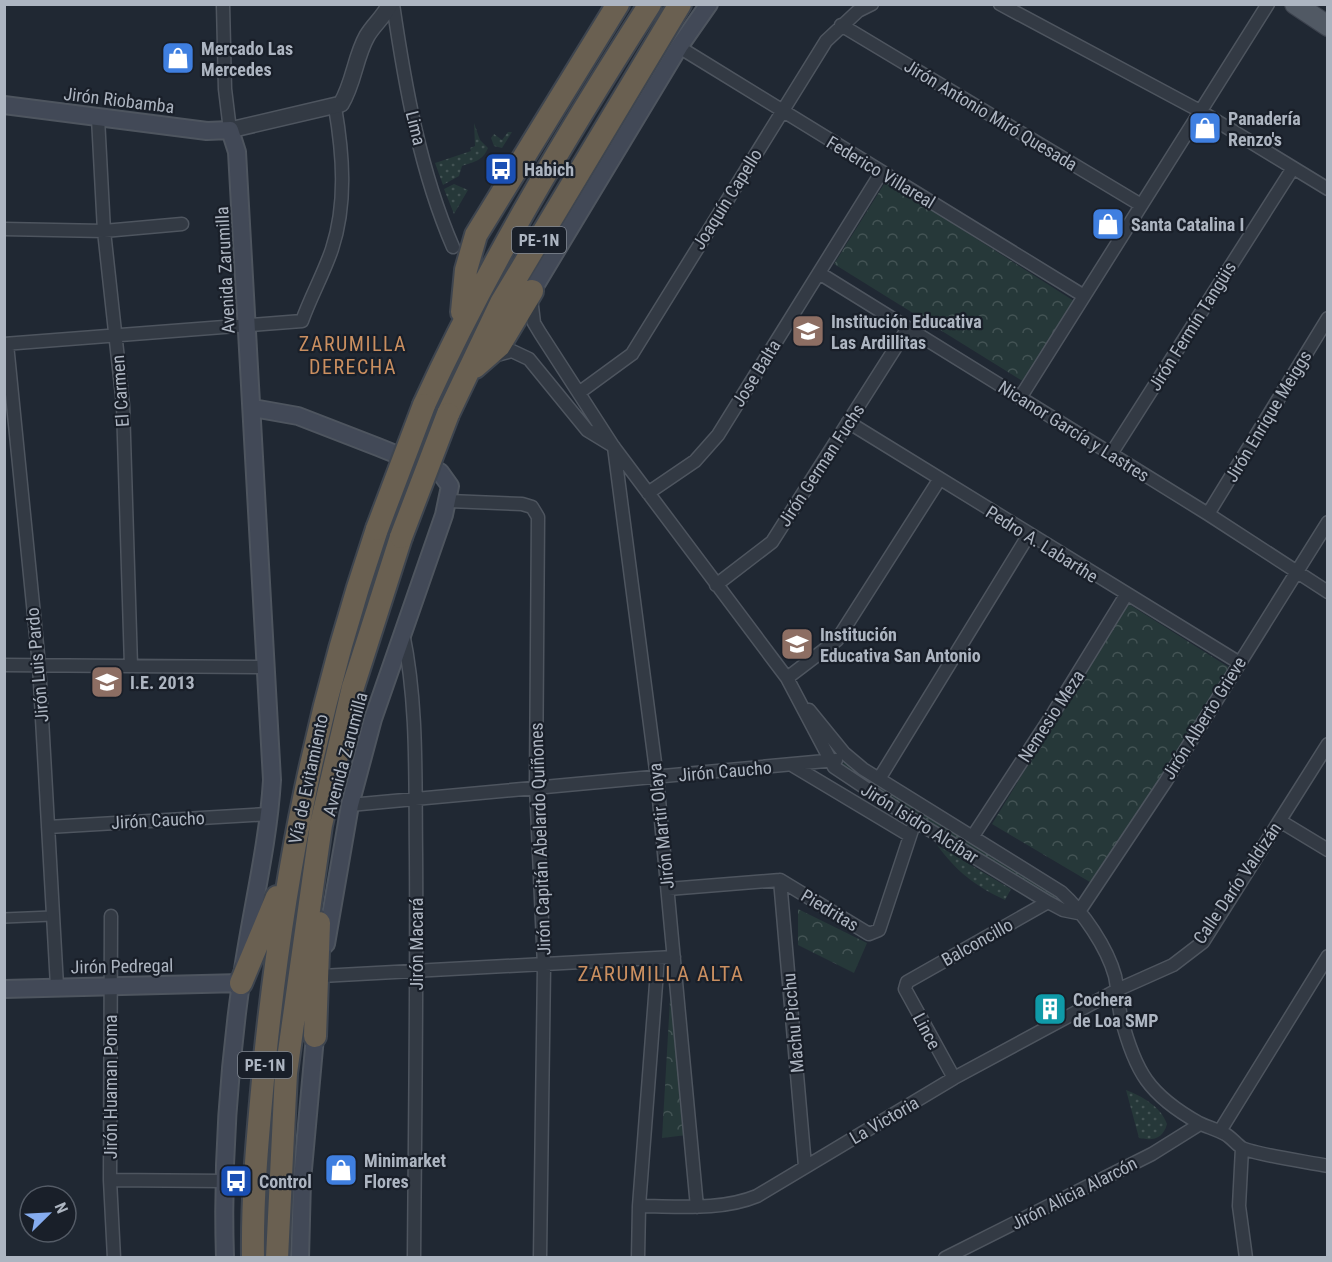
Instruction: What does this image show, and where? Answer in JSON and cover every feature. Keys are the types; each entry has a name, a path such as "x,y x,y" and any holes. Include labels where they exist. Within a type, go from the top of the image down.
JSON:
{"highway":[{"path":"462,323 466,270 476,235 618,4"},
{"name":"PE-1N","path":"462,323 506,241 650,4"},
{"name":"PE-1N","path":"465,376 501,303 616,107 680,4"},
{"path":"465,376 499,346 532,291"},
{"name":"Vía de Evitamiento","path":"253,1257 252,1189 276,951 307,771 324,703 377,529 424,405 462,323"},
{"name":"Vía de Evitamiento","path":"277,1257 286,1073 321,825 353,687 401,537 465,376"},
{"path":"241,983 260,933 288,874"},
{"path":"311,888 319,921 315,1036"}],"main road":[{"path":"532,291 679,47 709,4"},
{"path":"1295,4 1328,26"},
{"name":"Jirón Riobamba","path":"4,105 207,131 230,130"},
{"name":"Avenida Zarumilla","path":"225,1257 223,1181 226,1121 241,983 269,814 272,780 237,152 230,130"},
{"path":"253,408 298,416 437,471 449,482 449,501"},
{"name":"Avenida Zarumilla","path":"300,1257 303,1176 321,976 350,805 373,718 449,501"},
{"name":"Jirón Pedregal","path":"4,989 57,986 110,979 241,983"}],"street":[{"path":"224,4 225,89 230,130 341,104 367,36 386,14 391,4"},
{"name":"Lima","path":"391,4 420,145 436,201 453,247"},
{"name":"Joaquín Capello","path":"580,392 632,354 826,41 841,25 872,4"},
{"path":"1000,4 1200,111 1328,189"},
{"path":"1020,398 1269,4"},
{"name":"Jirón Antonio Miró Quesada","path":"841,25 1141,205"},
{"name":"Federico Villareal","path":"679,47 1084,296"},
{"path":"6,344 302,321 330,256 338,224 342,159 335,107"},
{"name":"El Carmen","path":"98,118 104,231 123,405 131,666"},
{"name":"Jirón Fermín Tangüis","path":"1111,454 1293,168"},
{"name":"Jose Balta","path":"648,493 695,461 718,435 881,172"},
{"path":"4,229 104,231 182,224"},
{"name":"Nicanor García y Lastres","path":"819,273 1208,514 1328,592"},
{"name":"Jirón Isidro Alcíbar","path":"532,291 531,308 534,322 613,446 787,678 829,761 841,773 915,821 1062,910 1078,913"},
{"name":"Jirón Enrique Meiggs","path":"1208,514 1328,318"},
{"name":"Jirón German Fuchs","path":"716,585 772,542 908,328"},
{"name":"Jirón Luis Pardo","path":"6,344 9,417 39,665 57,986"},
{"name":"Jirón Isidro Alcíbar","path":"483,360 501,353 521,353 529,359 587,430 613,446"},
{"name":"Pedro A. Labarthe","path":"848,422 1028,536 1238,662"},
{"name":"Jirón Martir Olaya","path":"613,446 657,778 697,1207"},
{"path":"787,678 837,640 939,480"},
{"name":"Jirón Capitán Abelardo Quiñones","path":"449,501 522,504 532,507 538,517 536,786 544,966 540,1257"},
{"name":"Jirón Alberto Grieve","path":"1078,913 1166,781 1238,662 1328,522"},
{"path":"879,779 1028,536"},
{"name":"Nemesio Meza","path":"973,836 1054,712 1126,595"},
{"name":"Jirón Macará","path":"403,631 410,666 415,798 417,971 414,1257"},
{"path":"4,665 267,667"},
{"name":"Jirón Isidro Alcíbar","path":"797,695 849,757 879,779 1061,892 1072,902 1106,955 1117,990 1129,1044 1144,1078 1160,1097 1200,1124 1220,1131 1242,1148 1328,1166"},
{"name":"Calle Darío Valdizán","path":"1117,990 1173,965 1203,942 1328,744"},
{"name":"Jirón Caucho","path":"350,805 536,786 657,778 829,761 849,757"},
{"path":"792,765 909,835"},
{"name":"Jirón Caucho","path":"48,827 269,814"},
{"name":"Piedritas","path":"668,889 780,880 869,933 874,933 879,930 915,821"},
{"path":"1280,821 1328,850"},
{"name":"Machu Picchu","path":"780,880 806,1166"},
{"name":"Balconcillo","path":"907,982 1048,902"},
{"path":"4,918 52,916"},
{"name":"Jirón Huaman Poma","path":"111,916 110,1180 114,1257"},
{"path":"1220,1131 1328,956"},
{"path":"321,976 544,966 674,957"},
{"path":"638,1257 639,1206 658,958"},
{"name":"Lince","path":"907,982 905,989 954,1078"},
{"name":"La Victoria","path":"639,1206 697,1207 750,1199 954,1078 1117,990"},
{"name":"Jirón Alicia Alarcón","path":"945,1257 1152,1154 1200,1124"},
{"path":"1242,1148 1239,1206 1246,1257"},
{"path":"110,1180 223,1181"}],"green space":[{"path":"474,123 480,140 488,148 486,152 477,160 462,166 459,176 443,185 435,163 471,151 470,148 475,146"},
{"path":"508,132 512,132 502,148 494,146 491,138 494,134 502,140"},
{"path":"886,181 1074,301 1024,382 834,264"},
{"path":"454,184 468,190 454,214 444,189"},
{"path":"1127,603 1230,668 1095,885 992,824"},
{"path":"844,762 1063,901 1062,903 845,769 842,767"},
{"path":"937,845 1011,889 1005,900 967,877 951,863"},
{"path":"798,909 867,943 854,973 798,945"},
{"path":"671,983 687,1135 662,1138"},
{"path":"1126,1090 1138,1095 1160,1112 1167,1124 1160,1136 1153,1139 1139,1138"}],"place":[{"name":"Mercado Las Mercedes","path":"178,58"},
{"name":"Panadería Renzo's","path":"1205,128"},
{"name":"Habich","path":"501,169"},
{"name":"Santa Catalina I","path":"1108,224"},
{"name":"Institución Educativa Las Ardillitas","path":"808,331"},
{"name":"Institución Educativa San Antonio","path":"797,644"},
{"name":"I.E. 2013","path":"107,682"},
{"name":"Cochera de Loa SMP","path":"1050,1009"},
{"name":"Minimarket Flores","path":"341,1170"},
{"name":"Control","path":"236,1181"}],"district":[{"name":"ZARUMILLA DERECHA","path":"353,356"},
{"name":"ZARUMILLA ALTA","path":"661,974"}]}
